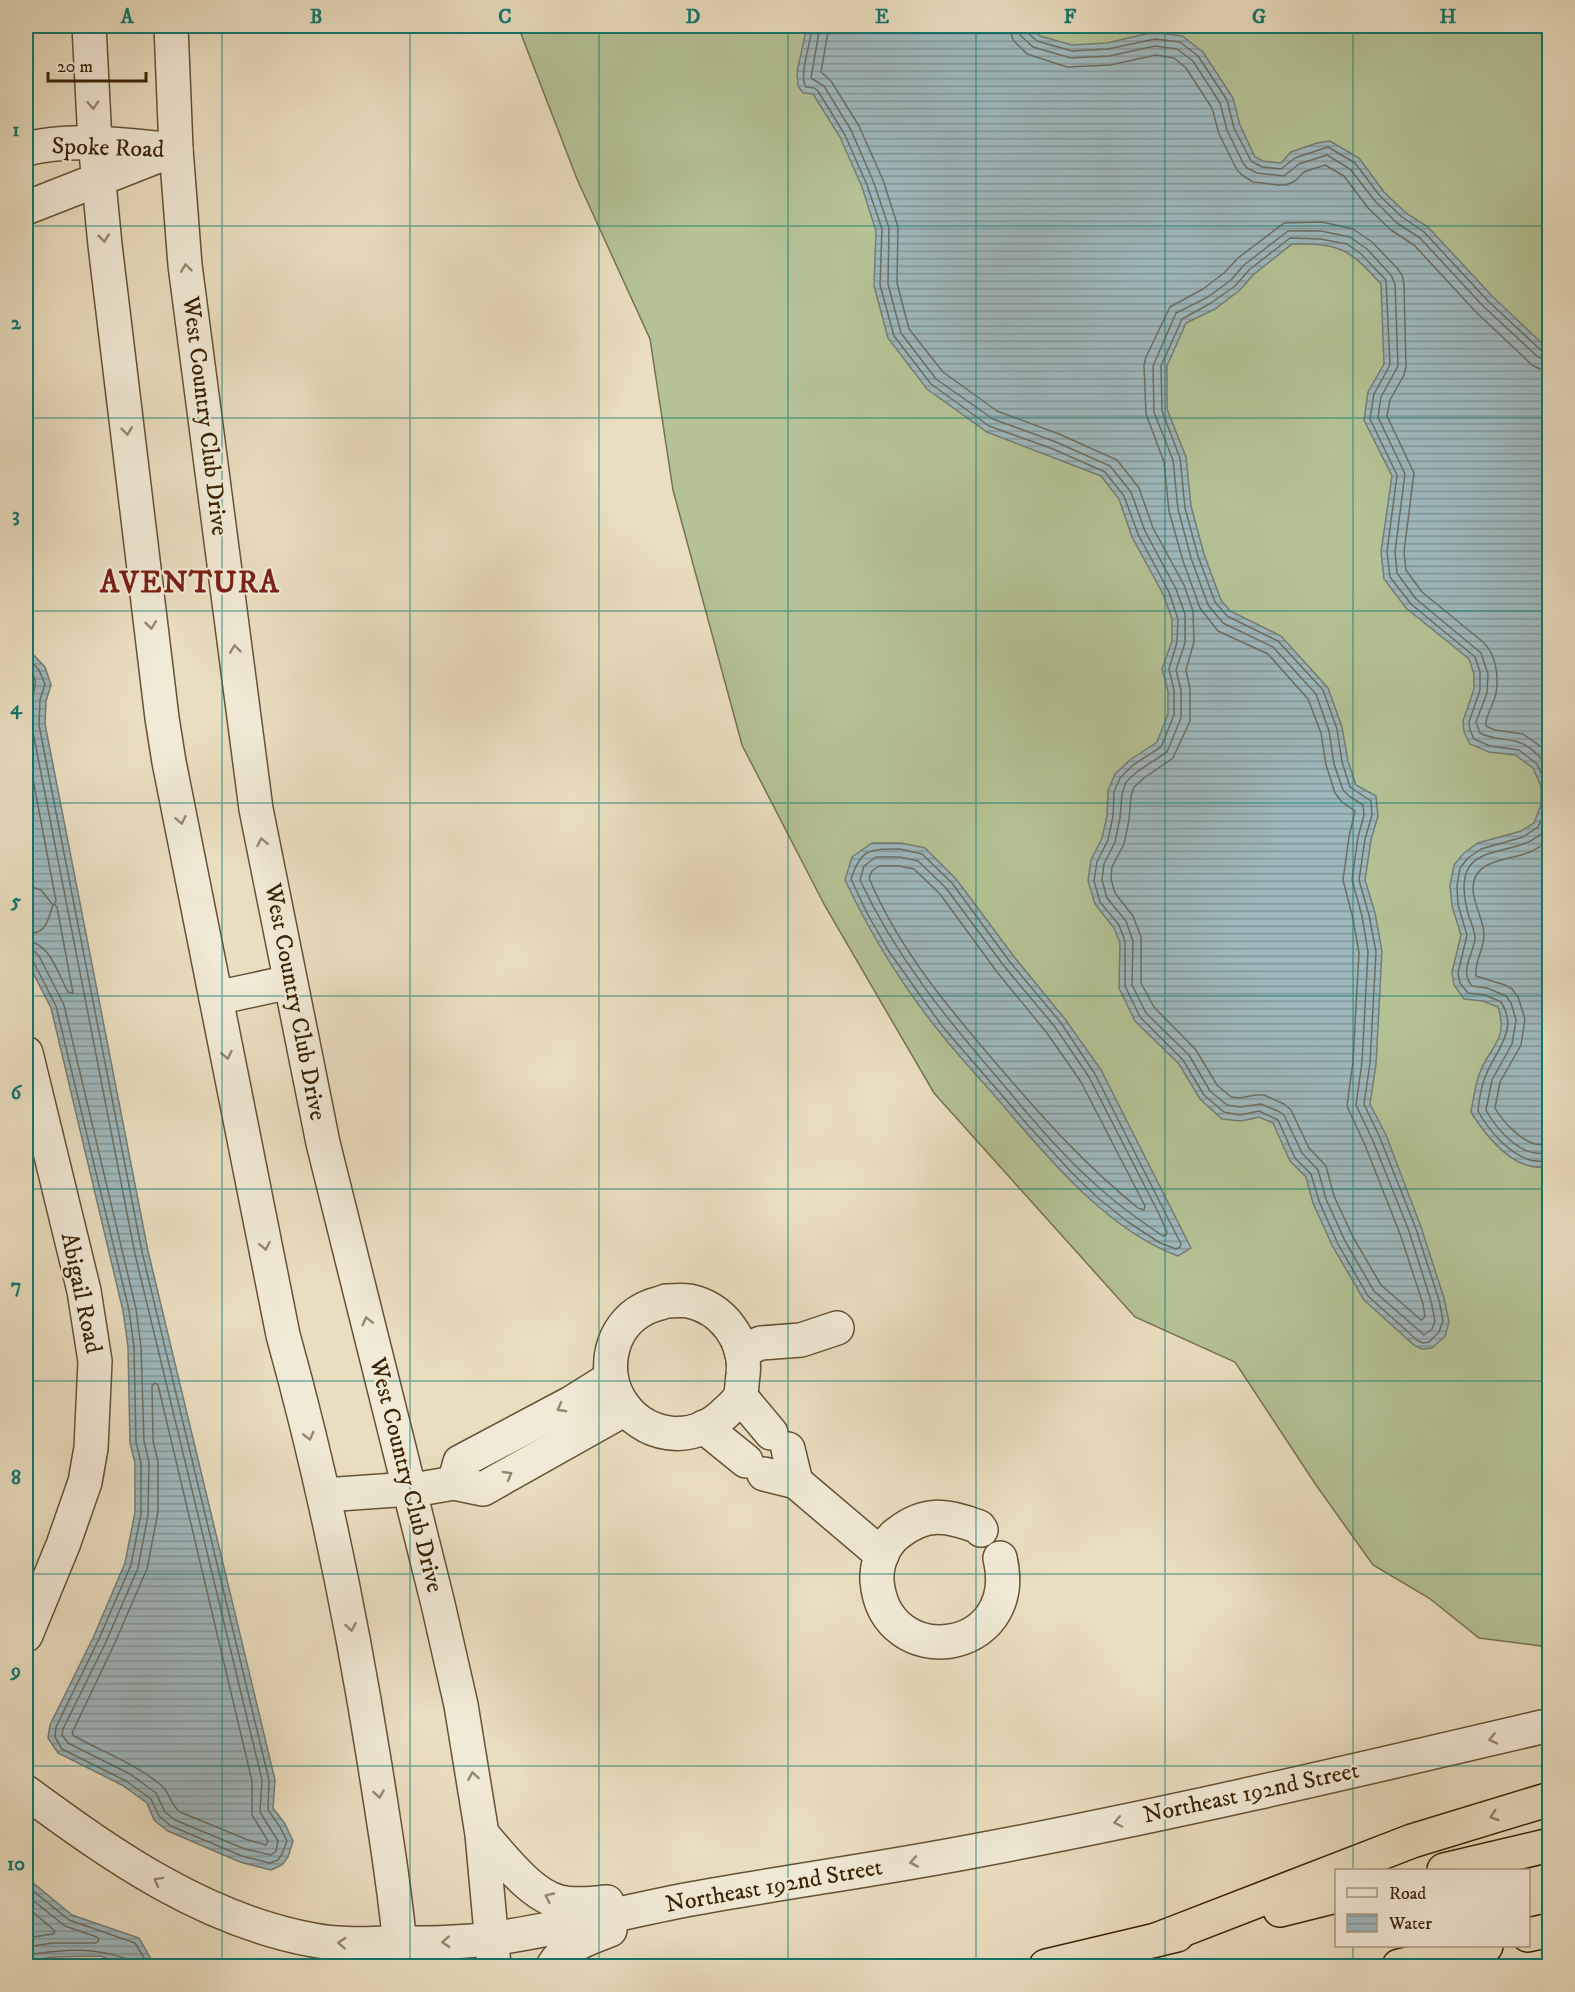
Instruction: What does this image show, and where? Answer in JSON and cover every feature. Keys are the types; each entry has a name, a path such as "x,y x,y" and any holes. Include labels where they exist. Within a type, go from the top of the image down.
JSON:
{"highway":[{"path":"1340,1869 1412,1841 1550,1799"},
{"path":"1448,1869 1550,1845"},
{"path":"1156,1940 1335,1871"},
{"path":"1046,1966 1335,1896"},
{"path":"1530,1935 1550,1930"},
{"path":"1399,1966 1482,1947"}],"street":[{"path":"89,26 98,179 169,762 283,1335 341,1568 368,1724 401,1955"},
{"name":"West Country Club Drive","path":"171,26 176,149 185,265 256,809 323,1143 461,1705 482,1834 493,1953"},
{"name":"Spoke Road","path":"26,149 47,145 95,142 176,149"},
{"name":"Spoke Road","path":"26,208 176,149"},
{"path":"216,998 290,982"},
{"name":"Abigail Road","path":"26,1053 86,1299 95,1361 91,1448 85,1482 70,1528 26,1635"},
{"path":"666,1301 688,1301 710,1310 728,1324 740,1343 744,1366 740,1396 716,1421 697,1431 676,1434 655,1430 636,1420 625,1409 612,1386 611,1378 610,1365 614,1342 626,1323 644,1309 666,1301"},
{"path":"741,1351 761,1343 801,1340 837,1328"},
{"path":"454,1483 460,1462 611,1378"},
{"path":"740,1396 779,1441 796,1482"},
{"path":"324,1495 454,1483 483,1489 625,1409"},
{"path":"704,1427 755,1468 796,1482 882,1555"},
{"path":"981,1530 979,1527 949,1517 928,1517 909,1525 893,1537 882,1555 877,1575 878,1595 886,1614 900,1629 918,1639 939,1643 960,1640 979,1630 993,1615 1002,1596 1004,1575 1000,1558"},
{"name":"Northeast 192nd Street","path":"26,1792 138,1870 208,1907 271,1930 315,1940 361,1944 401,1955 493,1953 533,1932 690,1900 972,1852 1096,1827 1352,1772 1550,1725"},
{"path":"482,1834 530,1885 550,1899 570,1904 690,1900"},
{"path":"553,1966 573,1945 690,1900"}],"green space":[{"path":"518,26 1549,26 1549,1645 1479,1638 1429,1598 1373,1565 1316,1485 1235,1362 1135,1317 934,1093 825,906 742,745 673,490 650,339 577,179"}],"water":[{"path":"807,26 1029,26 1040,36 1072,45 1107,43 1154,32 1182,36 1203,52 1233,98 1240,125 1255,157 1263,161 1281,163 1291,152 1330,141 1359,158 1384,192 1406,213 1428,227 1492,296 1549,350 1549,1167 1532,1167 1512,1158 1489,1137 1471,1112 1479,1075 1499,1036 1501,1018 1498,1007 1483,1001 1464,999 1454,985 1452,972 1461,935 1452,906 1450,886 1454,865 1464,853 1478,843 1521,831 1534,823 1541,805 1541,786 1533,768 1515,755 1489,752 1470,744 1464,732 1463,721 1474,689 1474,674 1469,659 1406,608 1384,579 1381,552 1392,476 1364,420 1368,392 1384,364 1381,284 1352,256 1343,251 1322,245 1292,244 1215,309 1186,323 1167,366 1167,409 1186,457 1191,506 1204,554 1221,600 1230,611 1281,636 1328,688 1342,727 1348,761 1356,785 1376,796 1378,816 1371,840 1365,880 1375,913 1382,951 1376,1064 1370,1104 1386,1135 1421,1227 1444,1298 1449,1322 1445,1336 1432,1348 1422,1349 1414,1345 1364,1300 1333,1247 1313,1203 1306,1177 1290,1161 1273,1123 1259,1117 1241,1121 1222,1119 1200,1099 1179,1064 1135,1021 1119,988 1120,943 1114,928 1095,904 1088,881 1091,860 1102,838 1107,816 1108,791 1115,774 1130,760 1157,742 1168,714 1168,691 1162,669 1172,641 1172,619 1163,594 1132,537 1119,499 1101,476 987,432 927,389 888,338 874,286 876,231 862,187 840,137 813,94 803,93 798,86 797,72"},
{"path":"26,647 45,667 51,685 46,701 45,724 148,1251 275,1780 273,1808 285,1824 293,1841 288,1857 282,1865 271,1870 240,1862 168,1831 154,1820 147,1803 122,1785 58,1753 48,1738 50,1725 93,1638 125,1563 135,1512 135,1463 130,1443 128,1347 123,1311 51,1008 26,959 26,915 29,910 26,905"},
{"path":"872,843 901,843 925,848 956,879 1015,958 1065,1019 1101,1070 1191,1248 1178,1256 1153,1245 1106,1213 1063,1173 938,1030 911,995 887,958 845,880 852,857"},
{"path":"26,1877 72,1915 139,1938 155,1966 131,1966 100,1956 54,1957 26,1961"}],"district":[{"name":"AVENTURA","path":"190,583"}]}
